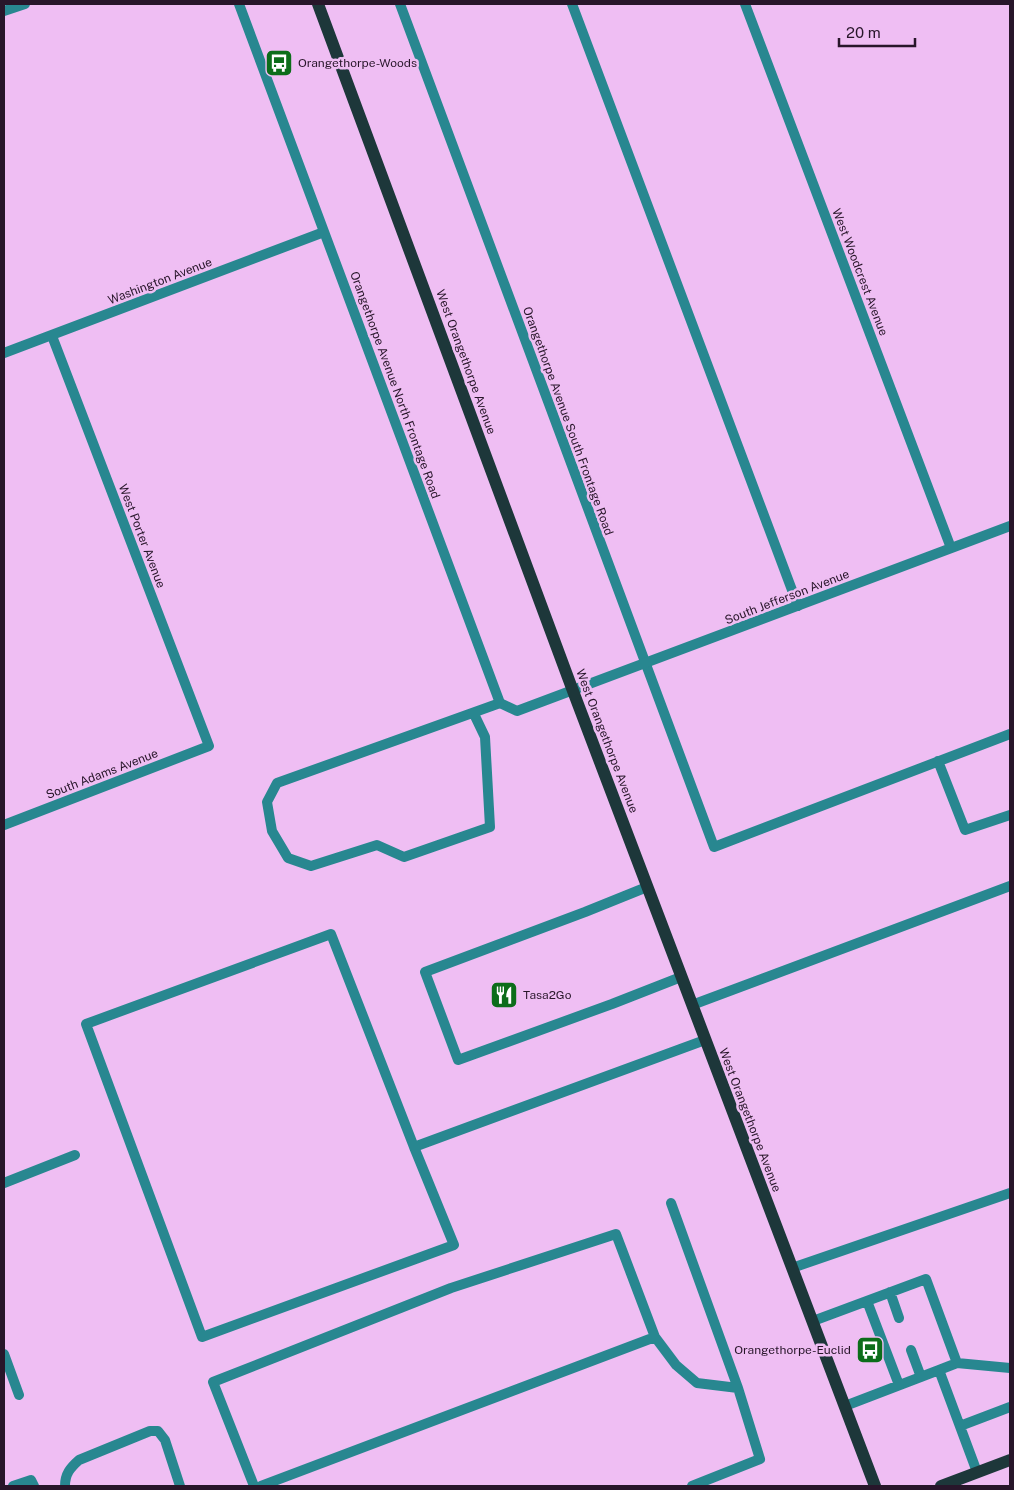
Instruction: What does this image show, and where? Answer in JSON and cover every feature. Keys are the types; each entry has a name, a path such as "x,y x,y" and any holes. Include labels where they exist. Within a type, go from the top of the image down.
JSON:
{"main road":[{"name":"West Orangethorpe Avenue","path":"318,4 573,691 875,1486"},
{"path":"941,1486 1010,1460"}],"street":[{"path":"4,11 25,4"},
{"name":"Orangethorpe Avenue North Frontage Road","path":"239,4 500,703"},
{"name":"Orangethorpe Avenue South Frontage Road","path":"400,4 714,847 938,761"},
{"path":"572,4 798,606"},
{"name":"West Woodcrest Avenue","path":"745,4 951,548"},
{"name":"Washington Avenue","path":"4,353 324,232"},
{"name":"West Porter Avenue","path":"52,336 209,746"},
{"name":"South Jefferson Avenue","path":"573,691 1010,526"},
{"path":"474,714 485,737 490,827 404,857 377,846 311,866 288,858 272,831 267,802 277,783 474,714 500,703 517,711 573,691"},
{"path":"1010,734 938,761 965,830 1010,815"},
{"name":"South Adams Avenue","path":"4,825 209,746"},
{"path":"692,1005 1010,886"},
{"path":"647,887 425,972 458,1060 682,977"},
{"path":"331,934 414,1148 454,1245 202,1337 86,1024 331,934"},
{"path":"414,1148 705,1040"},
{"path":"4,1183 75,1155"},
{"path":"792,1268 1010,1192"},
{"path":"671,1203 738,1388 760,1459 692,1486"},
{"path":"254,1486 213,1382 450,1288 616,1234 655,1337 676,1365 697,1383 738,1388"},
{"path":"812,1321 926,1279 957,1363"},
{"path":"890,1292 900,1318"},
{"path":"867,1301 899,1385"},
{"path":"262,1486 655,1337"},
{"path":"911,1350 920,1377"},
{"path":"4,1354 19,1395"},
{"path":"845,1406 957,1363 1010,1368"},
{"path":"939,1370 977,1472"},
{"path":"960,1426 1010,1407"},
{"path":"65,1486 65,1478 70,1468 78,1460 150,1431 158,1431 165,1440 180,1486"},
{"path":"13,1486 31,1480 34,1486"}],"place":[{"name":"Orangethorpe-Woods","path":"279,63"},
{"name":"Tasa2Go","path":"504,995"},
{"name":"Orangethorpe-Euclid","path":"870,1350"}]}
